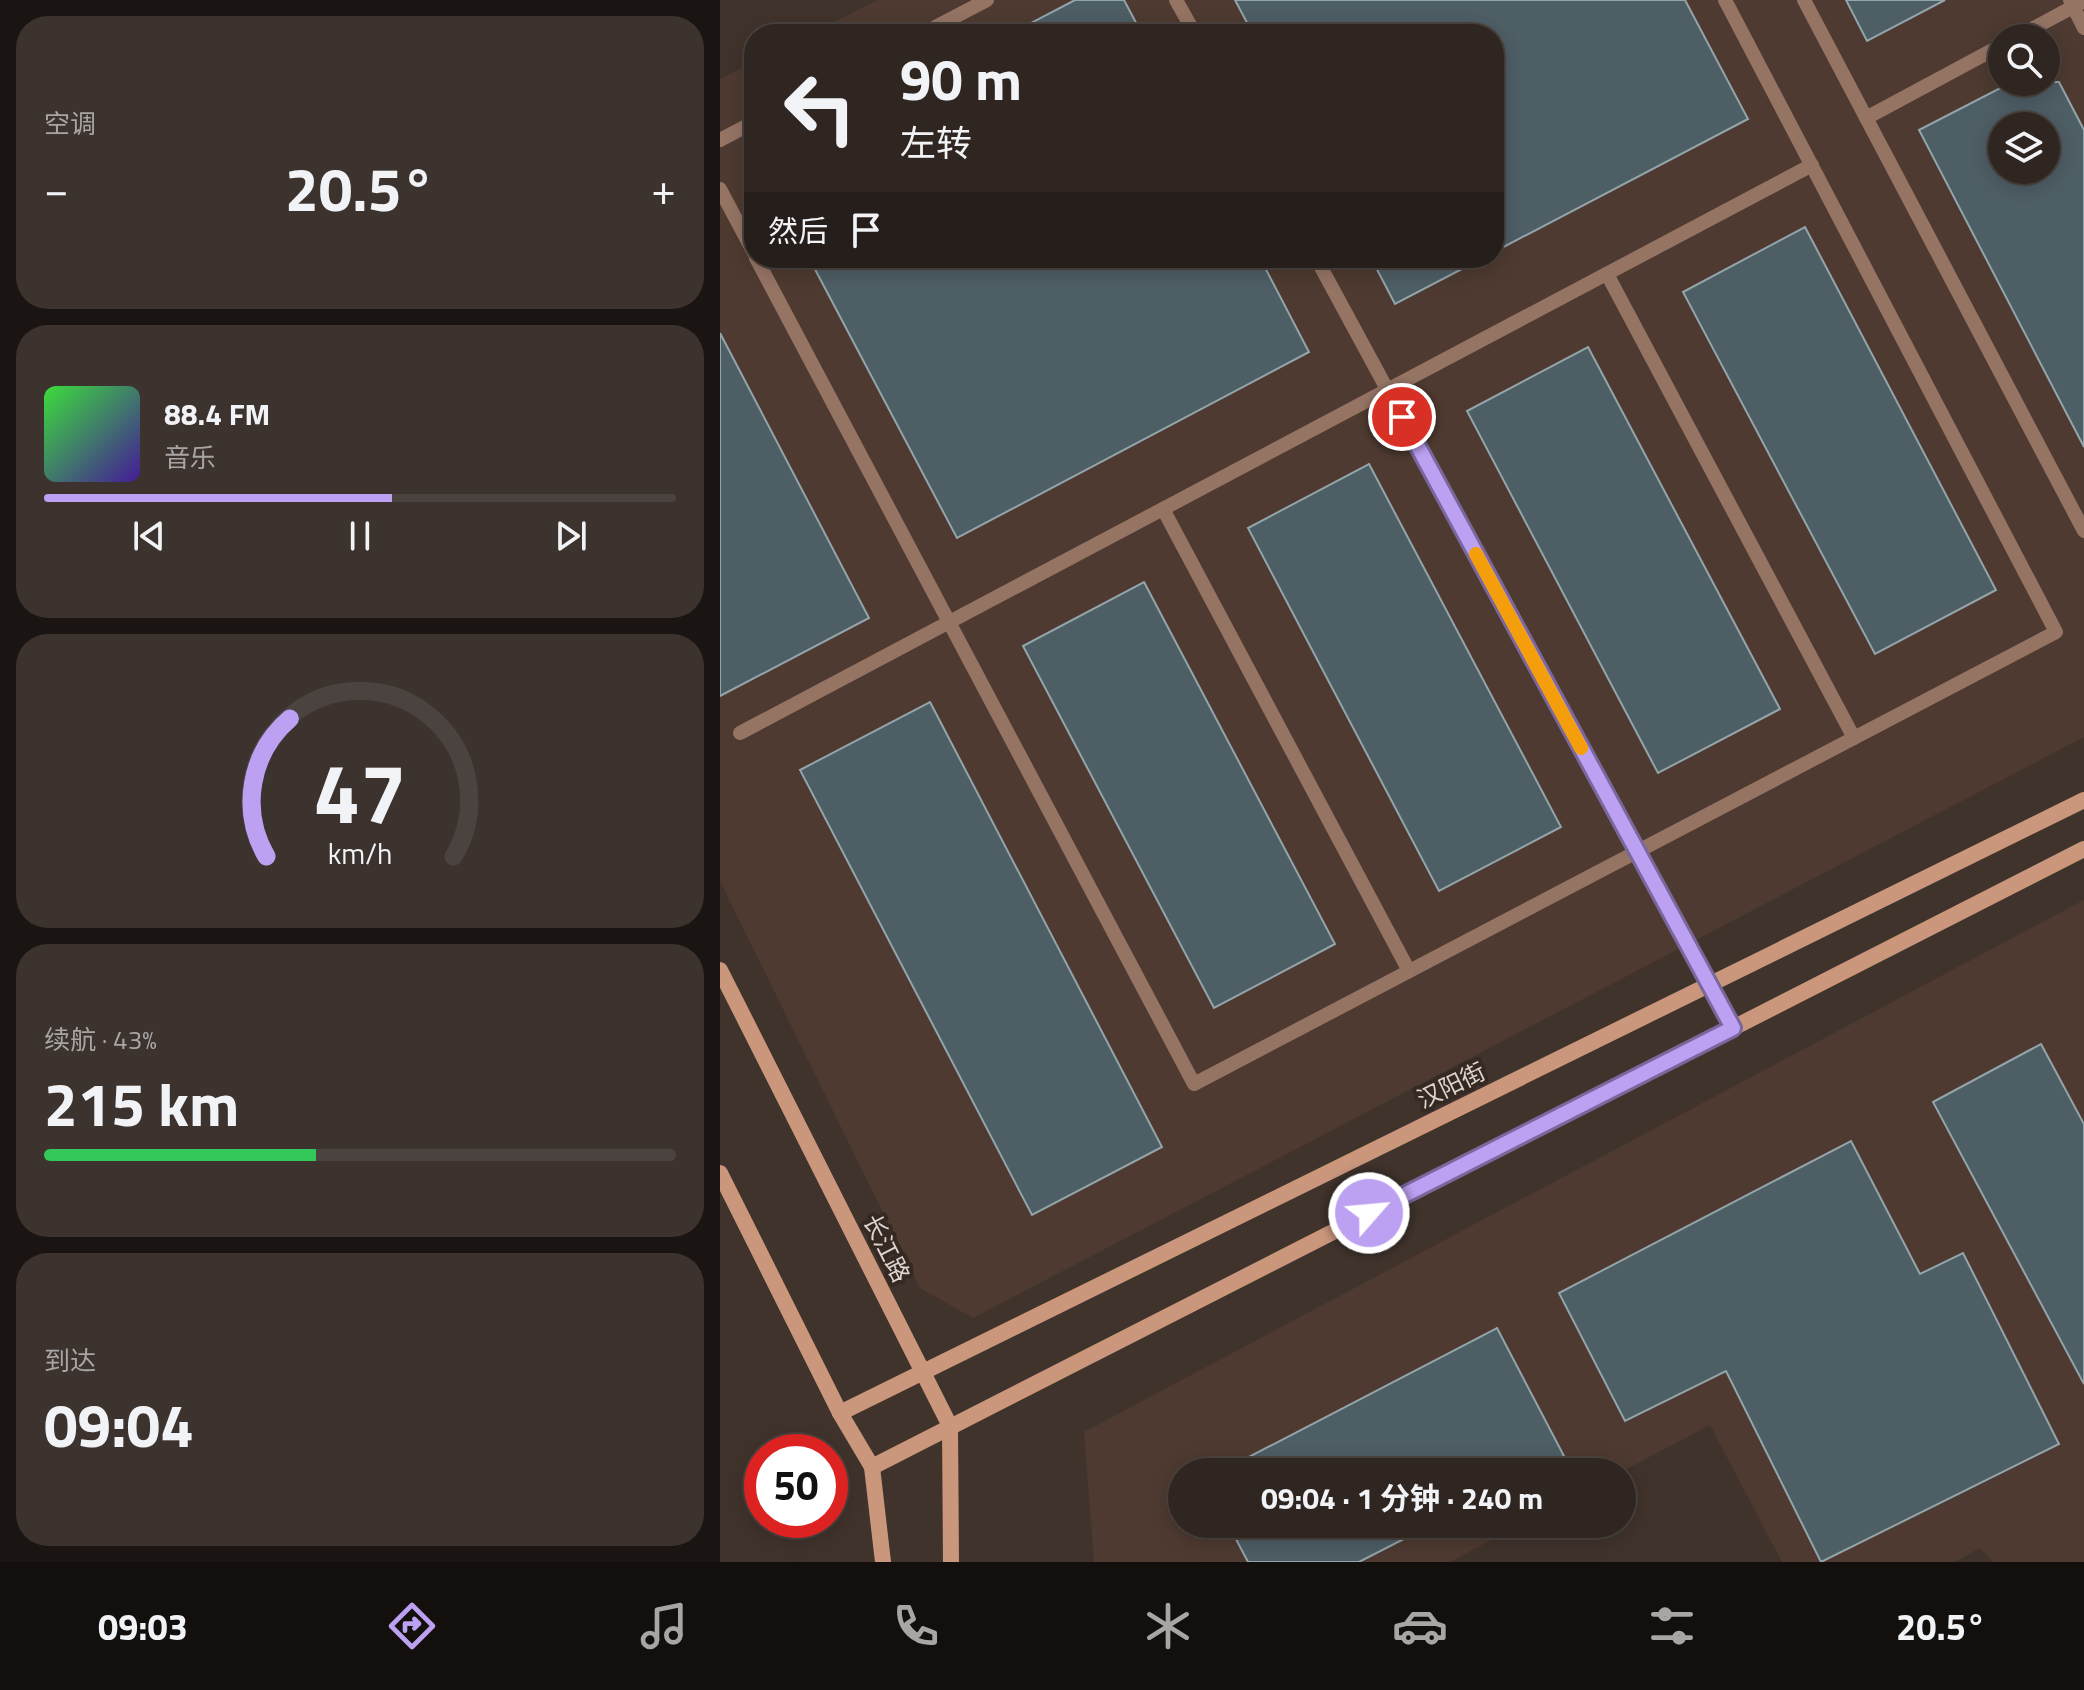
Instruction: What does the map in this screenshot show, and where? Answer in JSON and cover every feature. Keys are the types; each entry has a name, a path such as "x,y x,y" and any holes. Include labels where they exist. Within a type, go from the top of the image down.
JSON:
{"main road":[{"name":"汉阳街","path":"840,1413 2084,800"},
{"path":"872,1467 2084,849"},
{"name":"长江路","path":"720,970 950,1426 951,1562"},
{"path":"720,1173 840,1413 872,1467 883,1562"}],"lane":[{"path":"941,24 987,0"},
{"path":"1176,0 1189,24"},
{"path":"761,268 1194,1084 2056,632 1725,0"},
{"path":"1804,0 2084,531"},
{"path":"2039,24 2076,2 2084,28"},
{"path":"1866,118 1988,53"},
{"path":"720,140 744,127"},
{"path":"740,733 1812,165"},
{"path":"720,189 744,235"},
{"path":"1321,268 1733,1028"},
{"path":"1607,274 1854,738"},
{"path":"1163,509 1409,971"}],"shaded area":[{"path":"878,0 2084,0 2084,737 973,1318 920,1288 720,881 720,79 744,67 744,268 1504,268 1504,24 830,24"},
{"path":"2084,900 2084,1562 1993,1562 1980,1548 1955,1562 1782,1562 1710,1425 1636,1464 1636,1458 1168,1458 1168,1538 1495,1538 1450,1562 1094,1562 1084,1432"}],"building":[{"path":"1075,0 1124,0 1137,24 1029,24"},
{"path":"1235,0 1685,0 1748,119 1504,247 1504,24 1248,24"},
{"path":"1846,0 1945,0 1867,41"},
{"path":"2060,84 2084,130 2084,447 1919,130 1988,94 2060,96"},
{"path":"1805,227 1996,590 1875,654 1683,292"},
{"path":"814,268 1265,268 1309,352 957,538"},
{"path":"1376,268 1464,268 1395,304"},
{"path":"720,333 869,618 720,696"},
{"path":"1588,347 1780,709 1658,773 1467,411"},
{"path":"1369,464 1561,827 1439,891 1248,528"},
{"path":"1144,582 1335,944 1214,1008 1023,646"},
{"path":"930,702 1162,1147 1032,1215 800,770"},
{"path":"2041,1044 2084,1124 2084,1384 1933,1102"},
{"path":"1851,1141 1920,1274 1963,1253 2059,1444 1821,1562 1726,1371 1625,1421 1559,1293"},
{"path":"1497,1328 1564,1456 1560,1458 1247,1458"},
{"path":"1235,1538 1406,1538 1359,1562 1248,1562"}],"slow traffic":[{"path":"1476,554 1581,748"}],"route":[{"path":"1369,1213 1733,1028 1402,417"}]}
